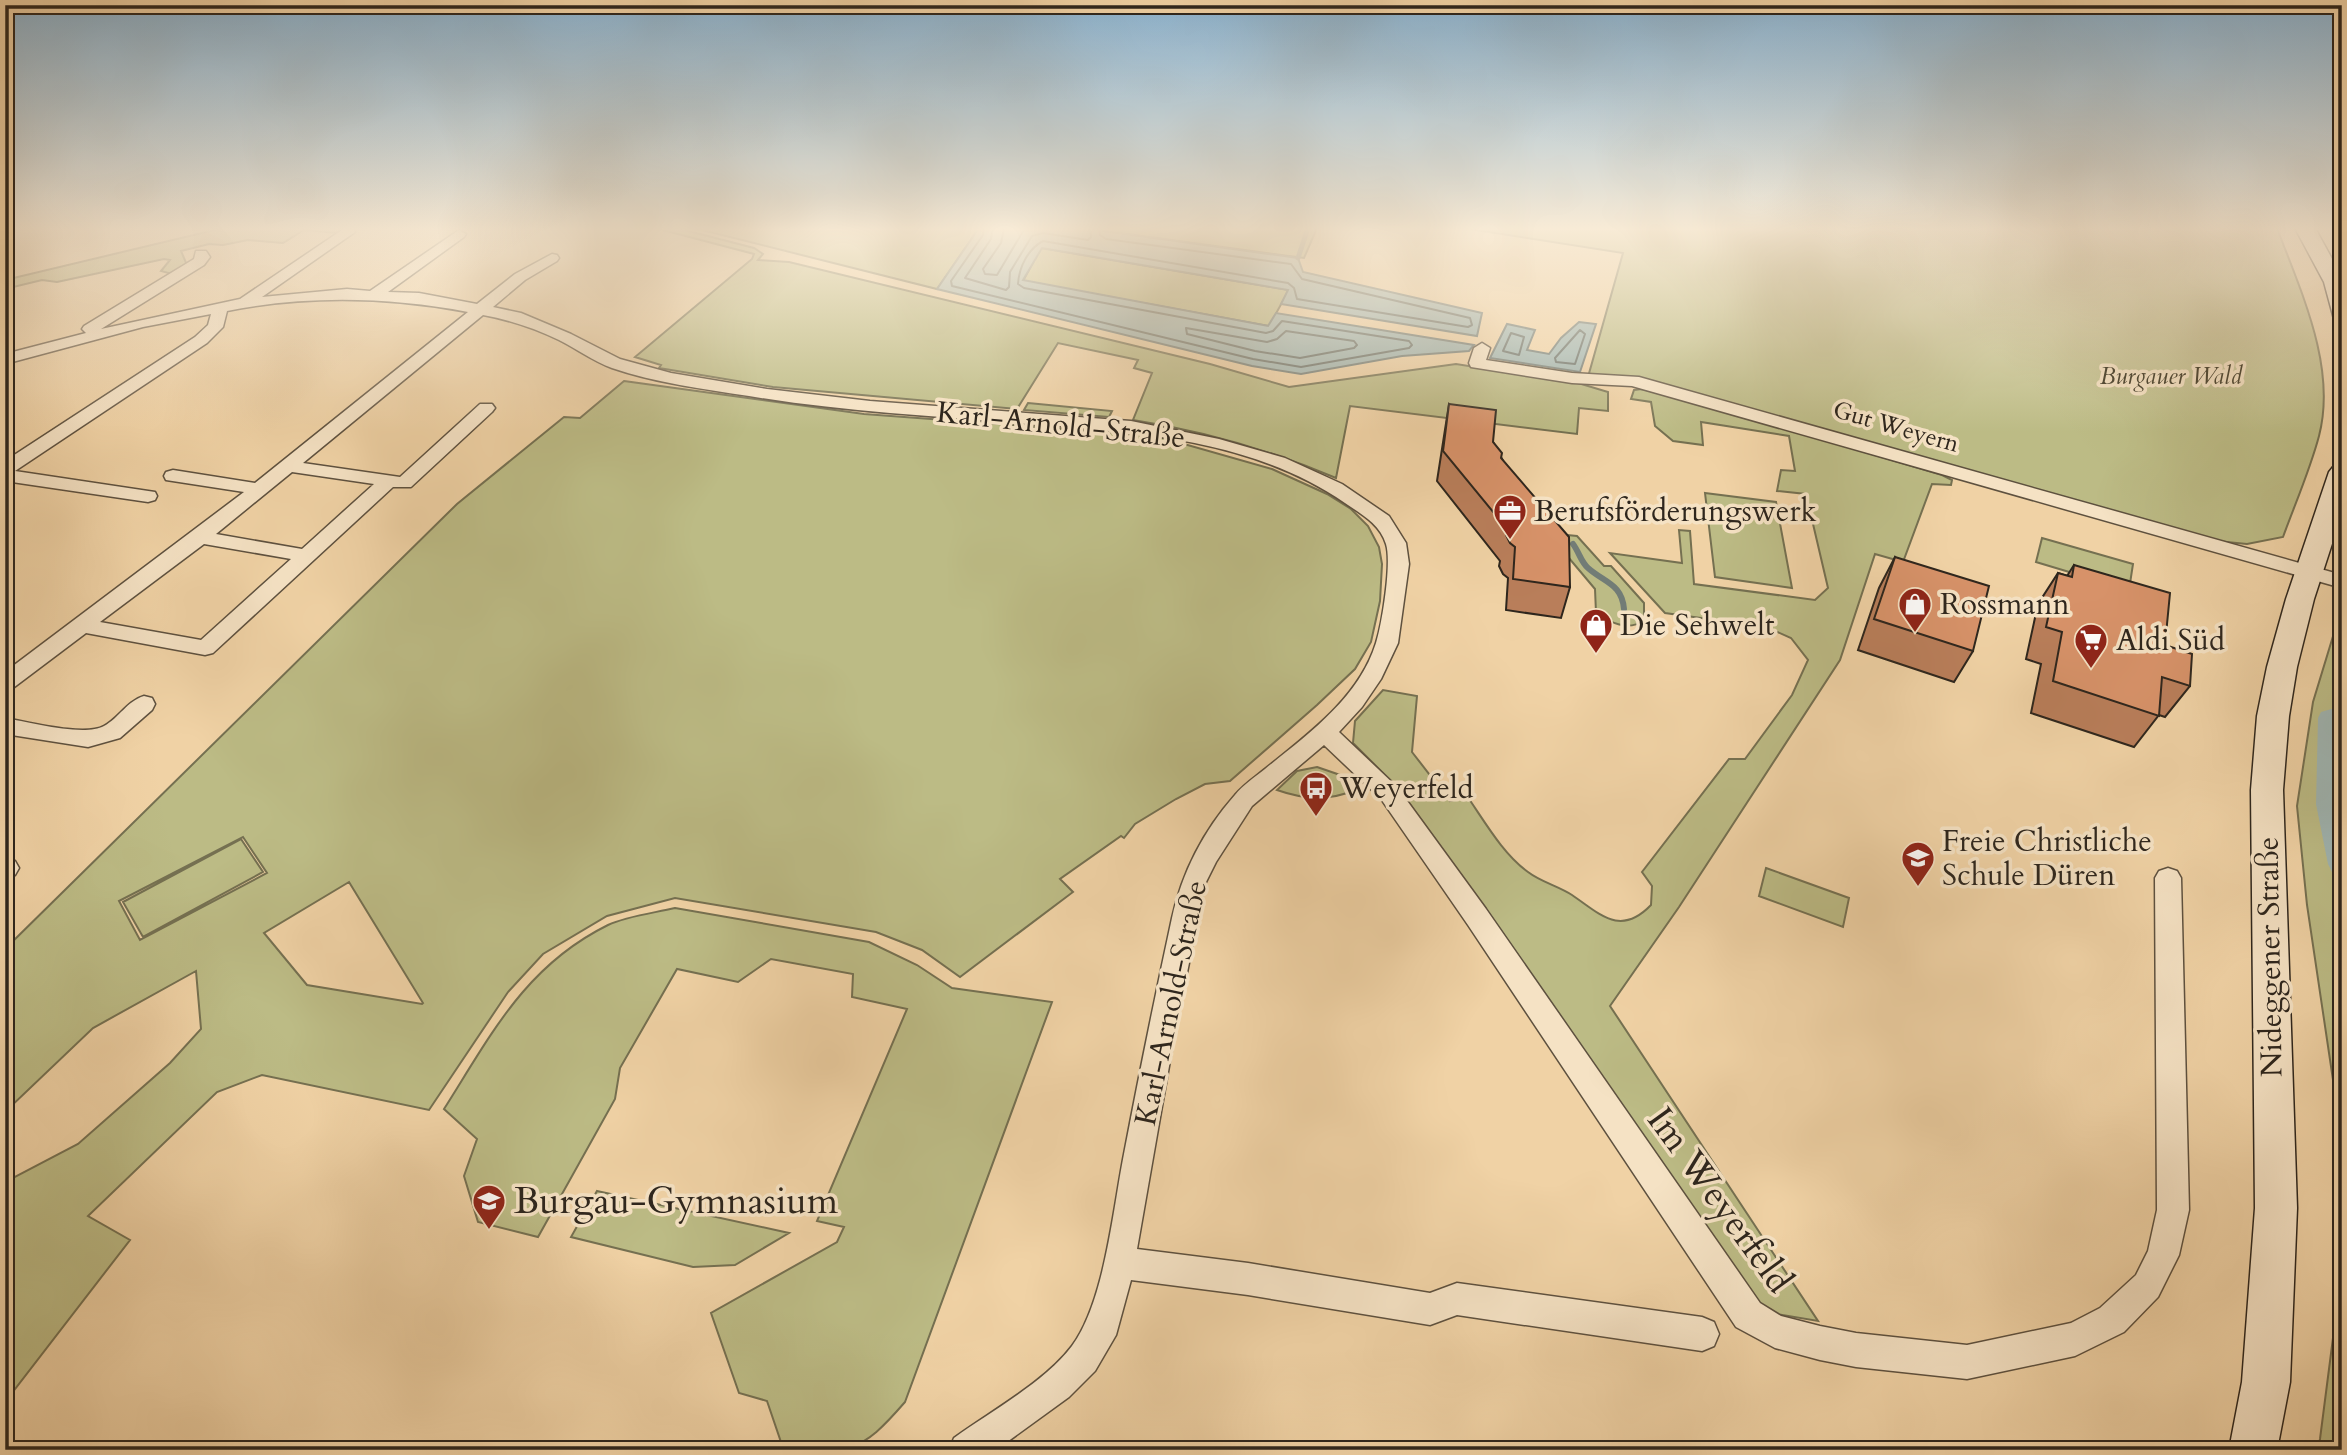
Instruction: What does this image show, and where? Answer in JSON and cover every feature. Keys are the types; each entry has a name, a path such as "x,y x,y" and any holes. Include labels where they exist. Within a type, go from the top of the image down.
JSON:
{"main road":[{"path":"2337,296 2342,314"},
{"name":"Nideggener Straße","path":"2253,1450 2266,1382 2276,1208 2266,790 2273,716 2283,667 2342,472"}],"street":[{"path":"70,342 144,296"},
{"path":"243,303 254,296"},
{"path":"5,359 221,306 309,296"},
{"path":"390,296 482,308 515,316 545,327 614,363"},
{"path":"5,682 200,537 497,296"},
{"path":"5,469 201,340 215,327 221,306"},
{"name":"Gut Weyern","path":"1482,348 1477,363 1572,378 1633,381 2310,573"},
{"name":"Karl-Arnold-Straße","path":"614,363 652,374 767,394 858,405 1161,431 1219,444 1279,463 1335,488 1382,520 1396,544 1399,564 1387,643 1373,674 1354,701 1325,732 1244,800 1206,856 1192,884 1161,1031 1119,1263 1104,1323 1083,1359 1057,1385 966,1450"},
{"path":"289,466 404,483 486,408"},
{"path":"5,475 148,495"},
{"path":"173,476 261,489"},
{"path":"79,625 205,648 390,480"},
{"path":"200,537 307,556"},
{"path":"2310,573 2342,582"},
{"path":"5,726 88,739 112,732 144,704"},
{"name":"Im Weyerfeld","path":"1325,732 1389,793 1477,917 1748,1315 1775,1331 1856,1350 1967,1362 2075,1339 2112,1320 2147,1286 2163,1255 2173,1210 2168,878"},
{"path":"1119,1263 1248,1279 1430,1309 1457,1299 1702,1334"}],"green space":[{"path":"708,296 929,296 1210,364 1289,387 1456,364 1578,383 1608,392 1608,411 1579,408 1577,434 1350,406 1336,478 1236,443 1133,420 1152,373 1134,368 1138,360 1058,343 1017,409 773,387 659,368 661,365 635,357"},
{"path":"1104,296 1286,296 1269,326"},
{"name":"Burgauer Wald","path":"1611,296 2303,296 2320,357 2323,410 2319,436 2283,537 2247,544 2206,540 1720,400 1588,377"},
{"path":"624,381 864,414 1156,436 1272,469 1327,494 1351,509 1368,526 1379,547 1382,564 1380,601 1371,642 1355,669 1230,781 1205,784 1135,824 1124,838 1121,836 1060,879 1073,892 960,977 922,950 876,932 675,898 607,916 543,954 508,992 429,1110 262,1075 217,1092 88,1216 130,1240 5,1402 5,1182 78,1144 170,1063 201,1029 196,971 93,1028 5,1112 5,949 457,504 564,417 580,418","holes":["243,837 267,873 140,940 119,901","349,882 423,1003 422,1004 307,985 264,933"]},
{"path":"1642,389 1717,408 1952,480 1951,485 1932,484 1903,562 1875,554 1840,660 1679,907 1610,1006 1818,1321 1765,1312 1488,912 1398,788 1353,743 1355,721 1383,690 1417,696 1412,752 1450,801 1467,796 1495,837 1519,865 1610,919 1630,920 1651,905 1652,886 1642,872 1729,759 1745,759 1792,695 1808,660 1791,638 1766,627 1665,613 1610,553 1682,563 1679,530 1690,531 1694,584 1815,600 1828,588 1806,494 1777,491 1781,470 1795,471 1789,436 1701,422 1703,445 1673,441 1655,426 1651,402 1631,399 1634,390"},
{"path":"1028,403 1112,411 1109,417 1024,410"},
{"path":"1705,493 1776,502 1792,588 1715,577"},
{"path":"1567,535 1577,536 1604,566 1611,566 1644,603 1644,621 1631,625 1619,624 1596,613 1595,589 1563,551"},
{"path":"2042,538 2133,564 2129,590 2036,562"},
{"path":"2341,610 2342,1186 2336,1100 2307,905 2297,806 2313,702"},
{"path":"1317,767 1343,776 1358,789 1337,796 1317,798 1277,790 1297,771"},
{"path":"241,839 263,872 143,937 123,902"},
{"path":"1766,868 1849,898 1843,927 1759,896"},
{"path":"675,908 869,942 917,965 952,988 1052,1002 905,1402 876,1432 852,1446 823,1448 781,1442 767,1401 739,1393 711,1313 837,1242 844,1227 817,1221 907,1009 852,997 853,974 771,959 738,982 677,969 620,1068 615,1099 538,1237 478,1222 464,1176 477,1139 444,1109 512,1005 554,961 608,925"},
{"path":"597,1191 789,1233 735,1265 693,1267 571,1237"},
{"path":"2342,1268 2342,1450 2318,1450 2320,1439"}],"water":[{"path":"965,296 1108,296 1268,326 1276,313 1474,345 1469,351 1402,356 1301,374 1252,366"},
{"path":"1285,296 1407,296 1482,313 1477,336 1281,304"},
{"path":"1579,322 1596,324 1580,372 1490,358 1507,324 1535,330 1527,350 1549,354 1561,338"}],"building":[{"path":"1449,404 1496,410 1493,442 1502,453 1501,458 1569,537 1570,587 1513,579 1515,547 1506,535 1508,530 1443,451"},
{"path":"1895,557 1989,586 1973,651 1874,619"},
{"path":"2074,565 2170,593 2165,645 2192,654 2190,686 2162,677 2159,716 2053,681 2062,632 2046,627 2058,573 2072,577"}],"waterway":[{"path":"1573,544 1586,566 1620,594 1624,609"},
{"path":"2342,715 2330,718 2329,804 2342,864"}],"place":[{"name":"Berufsförderungswerk","path":"1510,541"},
{"name":"Rossmann","path":"1915,634"},
{"name":"Die Sehwelt","path":"1596,655"},
{"name":"Aldi Süd","path":"2091,670"},
{"name":"Weyerfeld","path":"1316,818"},
{"name":"Freie Christliche Schule Düren","path":"1918,888"},
{"name":"Burgau-Gymnasium","path":"489,1231"}]}
